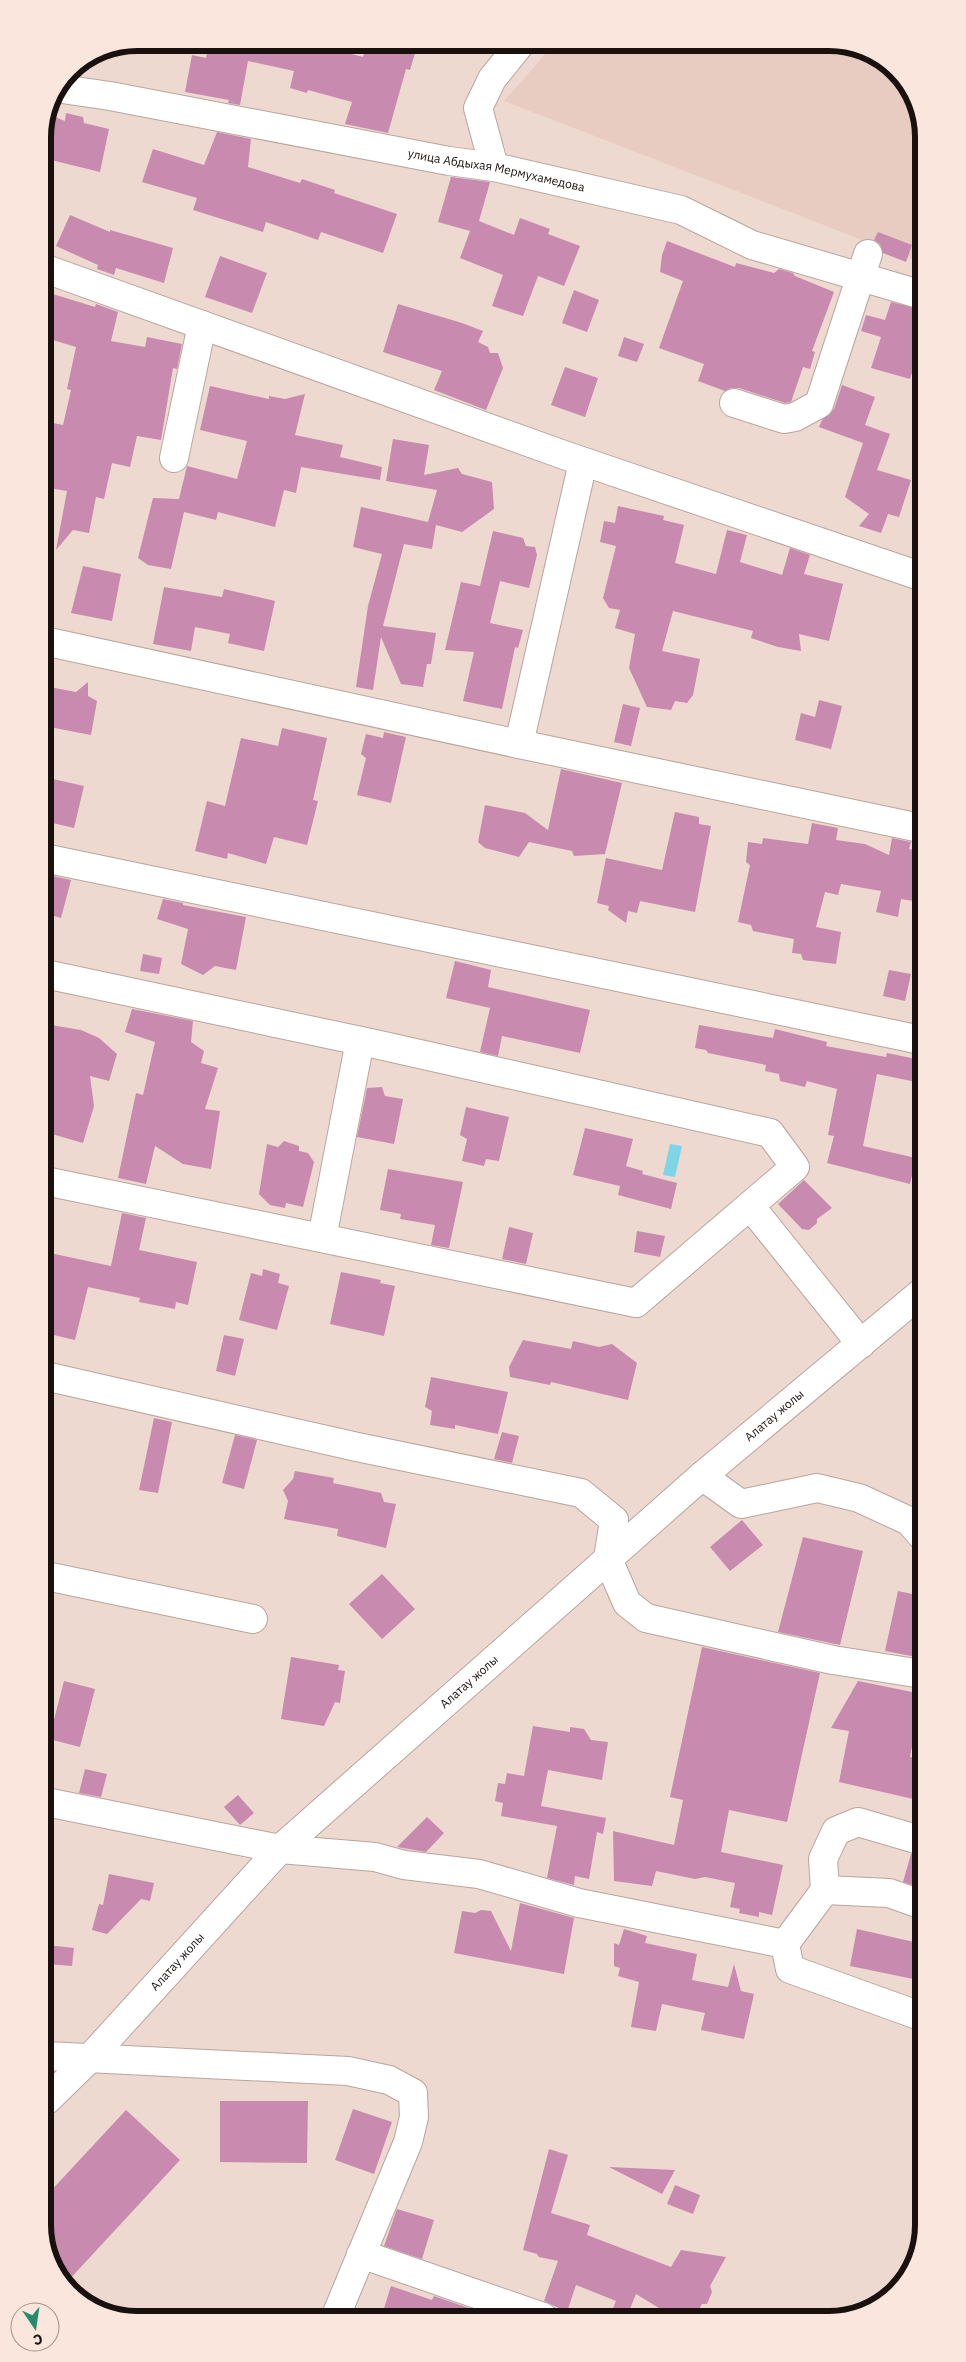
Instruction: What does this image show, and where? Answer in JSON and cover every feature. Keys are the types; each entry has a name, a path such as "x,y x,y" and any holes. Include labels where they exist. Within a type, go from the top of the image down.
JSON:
{"street":[{"path":"494,166 478,108 492,79 515,51"},
{"name":"улица Абдыхая Мермухамедова","path":"66,90 110,96 448,161 494,166 681,210 752,245 865,266 915,292"},
{"path":"734,403 784,419 795,417 819,404 865,266"},
{"path":"51,271 583,462 915,574"},
{"path":"174,458 202,325"},
{"path":"519,744 583,462"},
{"path":"51,643 519,744 915,827"},
{"path":"51,859 915,1039"},
{"path":"51,975 770,1133 795,1167 751,1207 636,1303 51,1181"},
{"path":"322,1238 360,1042"},
{"path":"751,1207 861,1344"},
{"name":"Алатау жолы","path":"51,2096 90,2058 280,1850 702,1476 915,1299"},
{"path":"51,1377 357,1447 581,1493 614,1520 608,1559 627,1603 646,1618 833,1660 915,1673"},
{"path":"702,1476 741,1504 817,1488 859,1498 909,1521 915,1528"},
{"path":"51,1577 253,1619"},
{"path":"51,1803 280,1850 375,1857 404,1866 479,1874 579,1903 785,1944"},
{"path":"915,1839 858,1822 836,1831 823,1858 825,1890 785,1944 790,1969 915,2014"},
{"path":"825,1890 888,1892 915,1902"},
{"path":"51,2056 348,2071 389,2080 413,2093 414,2117 408,2142 338,2311"},
{"path":"361,2254 526,2311"}],"shaded area":[{"path":"548,51 834,51 856,56 872,63 889,77 906,99 910,110 915,138 915,260 504,101"}],"water":[{"path":"670,1144 682,1146 675,1177 663,1175"}],"building":[{"path":"207,51 341,51 363,57 365,51 416,51 410,70 406,69 388,133 345,124 352,102 308,90 307,93 290,88 294,71 248,61 240,105 228,103 229,100 185,92 192,55 206,58"},
{"path":"66,113 83,117 84,123 109,129 100,172 51,160 51,132 54,116 65,121"},
{"path":"217,132 251,139 248,167 300,183 302,179 335,190 334,193 397,214 383,253 321,232 318,240 266,222 263,232 193,210 197,198 142,182 153,149 204,165"},
{"path":"451,177 490,182 479,221 514,235 520,218 550,229 548,234 580,246 564,286 538,276 523,316 492,306 503,275 460,258 470,231 438,222"},
{"path":"70,215 110,232 110,230 173,248 164,283 116,268 114,275 97,269 98,265 56,246"},
{"path":"878,232 912,245 906,262 883,253 880,244 874,240"},
{"path":"667,241 735,267 736,263 774,273 779,269 793,273 795,276 834,292 812,351 815,352 810,369 803,367 791,402 785,403 739,388 731,388 725,391 698,381 704,364 659,348 683,281 660,272 662,255"},
{"path":"220,256 267,273 252,313 205,297"},
{"path":"574,290 599,300 587,332 562,323"},
{"path":"51,293 95,307 96,304 118,312 111,341 145,347 147,337 182,344 177,369 173,368 161,440 137,436 130,467 112,463 104,499 96,497 89,533 73,530 56,550 67,491 51,488 51,423 63,425 71,390 67,389 76,347 51,339"},
{"path":"891,302 915,308 915,363 910,379 871,368 881,337 861,331 866,315 885,320"},
{"path":"398,304 483,331 478,342 488,347 490,353 498,353 503,368 486,410 434,390 442,371 383,352"},
{"path":"624,337 644,344 637,362 618,356"},
{"path":"565,367 598,378 585,417 551,405"},
{"path":"842,385 875,397 865,425 890,434 877,470 911,480 899,517 888,514 881,533 859,526 869,514 845,497 863,443 819,427 822,420 834,409"},
{"path":"210,386 269,399 269,396 285,399 305,394 295,435 343,445 340,457 382,467 380,480 301,467 296,493 284,490 275,527 218,512 216,520 184,512 171,569 148,565 138,558 153,498 179,499 187,466 237,479 247,441 200,430"},
{"path":"393,439 429,445 424,475 458,468 462,474 492,482 494,509 462,532 436,525 432,549 404,544 383,626 436,633 431,664 427,664 423,687 401,684 381,637 373,690 356,687 368,606 382,554 353,547 361,507 428,522 437,490 386,481"},
{"path":"618,506 664,516 663,520 684,525 675,563 716,574 727,530 747,535 740,562 782,575 790,548 810,555 804,574 843,584 829,641 799,634 801,651 778,647 751,638 753,631 673,611 662,651 700,659 693,695 687,703 675,701 671,710 647,707 629,668 635,634 615,628 620,610 609,608 603,598 616,546 600,542 604,521 615,523"},
{"path":"493,531 523,538 526,546 535,547 537,555 529,588 500,581 490,623 523,630 518,648 515,647 502,709 463,701 474,652 445,650 461,582 480,586"},
{"path":"83,566 121,574 112,621 71,613"},
{"path":"164,587 222,597 224,589 275,601 264,651 228,643 230,634 195,627 191,651 153,644"},
{"path":"88,682 88,696 97,701 91,735 51,727 51,687 76,692"},
{"path":"819,700 842,706 831,749 795,740 801,713 815,717"},
{"path":"623,704 640,708 631,746 614,742"},
{"path":"282,728 327,738 313,800 318,801 307,845 274,837 266,864 228,853 227,859 195,851 207,801 225,806 241,738 278,746"},
{"path":"384,732 406,737 391,803 357,795 366,758 361,754 366,734 383,738"},
{"path":"561,769 622,783 605,854 574,856 572,851 529,842 519,857 485,848 478,842 485,805 525,813 548,830"},
{"path":"51,779 84,786 74,828 51,823"},
{"path":"675,812 699,817 699,824 711,826 695,912 640,901 637,913 628,911 626,923 608,910 609,906 597,903 606,858 662,870"},
{"path":"812,823 838,828 836,840 865,844 889,855 892,838 911,842 909,849 915,850 915,901 901,899 898,917 876,912 881,891 841,884 838,895 825,892 816,927 841,932 836,964 803,960 801,954 792,953 794,939 753,931 751,925 738,922 750,865 746,862 748,842 762,844 763,838 808,844"},
{"path":"51,876 71,880 61,918 51,915"},
{"path":"163,899 183,903 183,905 246,917 236,970 215,966 203,975 181,964 188,929 157,919"},
{"path":"143,954 162,958 159,974 140,971"},
{"path":"455,961 491,970 488,987 590,1010 580,1053 502,1036 498,1056 480,1052 490,1008 446,998"},
{"path":"889,970 911,974 905,1001 883,996"},
{"path":"132,1009 193,1021 191,1042 204,1051 201,1063 218,1068 205,1109 220,1111 211,1169 183,1164 155,1146 146,1184 118,1178 136,1093 143,1095 155,1042 125,1032"},
{"path":"51,1025 81,1030 99,1038 117,1054 109,1081 90,1076 94,1106 83,1143 51,1134"},
{"path":"699,1025 773,1038 775,1029 827,1042 826,1046 886,1057 887,1053 915,1059 915,1082 877,1074 863,1146 915,1158 910,1184 827,1163 834,1136 828,1135 837,1089 807,1081 805,1087 780,1081 779,1074 765,1071 766,1065 708,1053 706,1050 695,1048"},
{"path":"382,1087 385,1096 403,1099 394,1144 357,1137 367,1088"},
{"path":"466,1107 509,1117 499,1161 486,1159 484,1166 462,1161 467,1139 460,1135"},
{"path":"585,1128 633,1139 626,1166 643,1171 642,1174 677,1183 671,1209 618,1195 620,1186 573,1175"},
{"path":"284,1141 299,1146 299,1151 308,1153 314,1162 303,1207 286,1203 285,1208 270,1205 259,1194 267,1144 278,1147"},
{"path":"388,1169 463,1182 449,1248 431,1245 435,1225 400,1219 401,1214 380,1210"},
{"path":"804,1180 832,1208 817,1219 817,1223 809,1230 802,1229 778,1204"},
{"path":"122,1213 146,1218 139,1250 197,1262 188,1305 176,1302 175,1309 139,1302 140,1298 88,1287 75,1340 51,1334 51,1253 111,1266"},
{"path":"509,1227 533,1233 526,1264 502,1259"},
{"path":"637,1231 665,1236 660,1257 634,1252"},
{"path":"263,1269 280,1274 278,1283 289,1286 277,1330 239,1320 251,1273 262,1276"},
{"path":"341,1272 381,1280 380,1283 395,1286 384,1336 330,1324"},
{"path":"224,1335 244,1339 235,1376 216,1371"},
{"path":"523,1340 571,1349 573,1341 599,1347 612,1344 637,1363 628,1400 551,1382 550,1385 510,1377 509,1367"},
{"path":"431,1377 508,1392 498,1434 455,1425 455,1429 430,1425 432,1411 425,1407"},
{"path":"154,1418 172,1422 158,1493 139,1490"},
{"path":"502,1432 519,1436 512,1463 494,1459"},
{"path":"235,1435 257,1440 244,1489 222,1483"},
{"path":"295,1471 334,1478 333,1483 381,1493 384,1502 396,1504 386,1548 337,1536 338,1529 284,1519 288,1501 283,1490 293,1479"},
{"path":"742,1520 763,1545 730,1571 710,1547"},
{"path":"803,1537 863,1551 840,1645 778,1632"},
{"path":"382,1574 415,1609 382,1639 349,1604"},
{"path":"898,1591 915,1595 915,1657 885,1651"},
{"path":"702,1647 820,1673 787,1822 729,1810 721,1852 783,1865 772,1915 759,1912 759,1917 739,1913 740,1909 730,1907 735,1883 705,1877 695,1879 656,1871 652,1886 614,1881 613,1831 674,1845 683,1800 670,1797"},
{"path":"291,1657 339,1665 338,1670 345,1671 340,1703 335,1702 324,1726 281,1719"},
{"path":"64,1681 95,1689 80,1747 51,1740 51,1731"},
{"path":"858,1681 915,1693 915,1731 910,1757 915,1758 915,1799 839,1782 849,1731 831,1728"},
{"path":"533,1726 570,1732 570,1727 584,1729 591,1740 608,1742 602,1780 548,1770 541,1806 606,1818 603,1834 597,1832 589,1879 575,1876 574,1885 547,1878 557,1826 501,1816 503,1803 495,1801 498,1783 505,1784 507,1773 524,1776"},
{"path":"85,1769 107,1774 101,1797 79,1793"},
{"path":"238,1795 254,1813 240,1825 224,1807"},
{"path":"427,1817 444,1833 426,1852 397,1847"},
{"path":"911,1854 915,1855 915,1886 903,1882"},
{"path":"109,1874 154,1883 150,1901 141,1899 107,1934 92,1930 99,1904 103,1905"},
{"path":"520,1903 574,1918 564,1974 454,1953 462,1911 475,1913 481,1910 491,1911 511,1951"},
{"path":"624,1929 647,1936 645,1943 697,1954 692,1980 728,1987 734,1964 741,1991 754,1994 744,2039 701,2030 705,2013 662,2004 656,2031 631,2027 639,1982 618,1976 620,1968 614,1966 614,1943 619,1945"},
{"path":"857,1929 915,1942 915,1979 850,1966"},
{"path":"51,1945 74,1948 72,1966 51,1964"},
{"path":"220,2101 308,2101 307,2163 220,2162"},
{"path":"353,2109 392,2122 374,2174 335,2160"},
{"path":"126,2110 180,2160 70,2278 60,2263 53,2241 51,2191"},
{"path":"549,2149 568,2155 551,2213 590,2225 587,2235 671,2267 681,2250 726,2257 710,2286 712,2292 707,2304 702,2304 698,2311 664,2311 636,2294 629,2311 612,2311 616,2301 576,2285 567,2311 565,2311 544,2301 558,2261 539,2257 537,2254 523,2250"},
{"path":"609,2167 675,2170 662,2194"},
{"path":"675,2185 700,2195 693,2214 667,2204"},
{"path":"397,2209 434,2220 422,2259 384,2246"},
{"path":"391,2286 432,2300 434,2296 478,2311 383,2311"}]}
